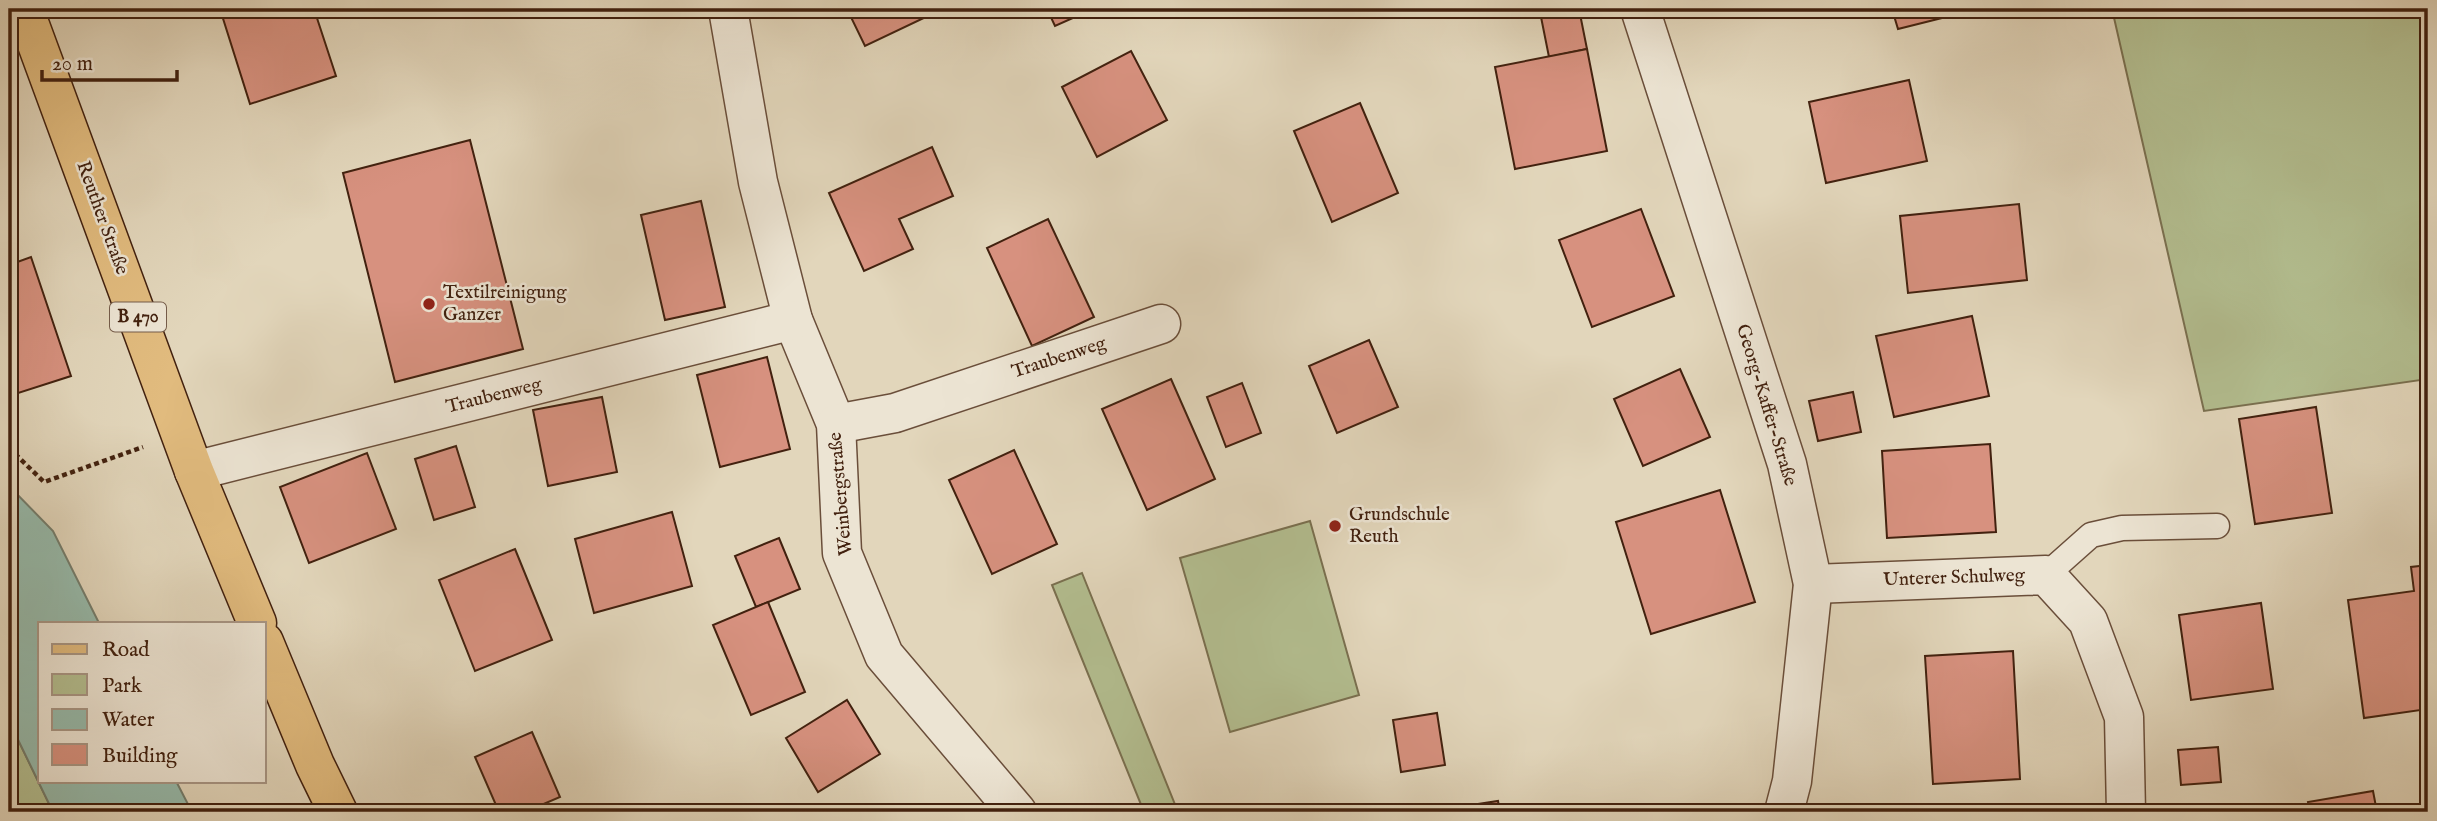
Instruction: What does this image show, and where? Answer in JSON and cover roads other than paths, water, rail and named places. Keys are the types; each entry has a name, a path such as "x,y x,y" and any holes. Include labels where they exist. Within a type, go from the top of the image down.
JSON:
{"main road":[{"name":"Reuther Straße","path":"23,9 194,471 257,622"},
{"path":"266,647 315,765 338,812"}],"street":[{"name":"Weinbergstraße","path":"728,9 758,182 793,320 836,424 842,553 884,655 1017,812"},
{"name":"Georg-Kaffer-Straße","path":"1640,9 1787,464 1813,584 1792,781 1784,812"},
{"name":"Traubenweg","path":"194,471 793,320"},
{"name":"Traubenweg","path":"836,424 895,413 1161,324"},
{"name":"Unterer Schulweg","path":"1813,584 2046,575 2088,621 2124,717 2126,812"}],"lane":[{"path":"2046,575 2091,535 2122,528 2217,526"}],"water":[{"path":"9,486 53,531 98,622 38,622 38,781 9,721"},
{"path":"38,782 177,782 192,812 53,812"}],"place":[{"name":"Textilreinigung Ganzer","path":"429,304"},
{"name":"Grundschule Reuth","path":"1335,526"}]}
